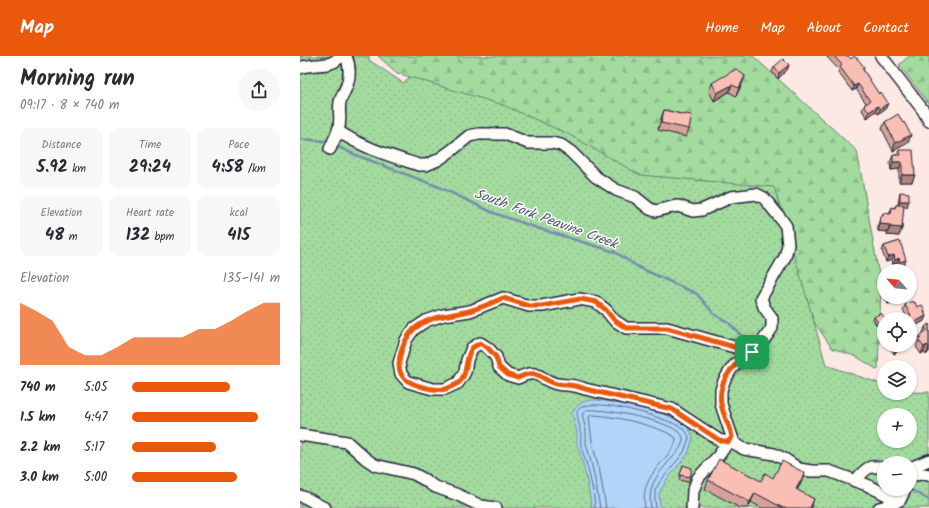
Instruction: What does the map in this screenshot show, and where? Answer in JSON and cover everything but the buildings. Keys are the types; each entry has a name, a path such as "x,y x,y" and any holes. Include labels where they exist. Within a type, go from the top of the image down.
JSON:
{"street":[{"path":"300,68 315,64 329,64 338,60 340,56"},
{"path":"330,149 341,122 340,101 348,84 350,71 346,56"},
{"path":"881,56 923,110 929,121"},
{"path":"337,134 365,146 419,165 426,165 438,160 469,136 479,134 505,134 528,144 552,143 561,145 571,152 596,177 616,190 635,197 650,209 656,211 672,206 678,206 693,211 702,210 731,197 744,195 756,194 764,198 786,226 788,245 783,262 761,298 764,307 772,318 772,328 763,341 732,368 724,380 721,390 721,404 730,439 744,449 774,454 799,469 829,471 855,481 886,495 892,500 891,505"},
{"path":"730,439 719,440 672,409 585,389 575,385 554,383 538,374 526,374 518,378 508,375 499,367 496,357 488,348 480,343 472,348 467,360 465,372 458,383 445,389 433,389 408,382 401,374 399,362 406,340 414,329 426,321 443,315 470,311 503,298 529,306 542,306 580,299 596,302 606,310 614,320 626,328 667,328 752,352"},
{"path":"300,435 347,442 375,465 414,474 433,486 458,495 481,506 496,508"},
{"path":"692,508 693,491 698,478 719,455 730,439"},
{"path":"917,465 929,460"},
{"path":"855,481 865,469 871,466 877,467"},
{"path":"917,474 929,475"},
{"path":"300,496 307,498 316,505 325,508"},
{"path":"879,508 891,505 900,500 902,496"}],"green space":[{"path":"300,56 369,56 369,60 403,83 432,56 798,129 869,276 814,322 826,365 877,383 877,400 917,400 917,392 929,392 929,508 300,508"},
{"path":"378,56 753,56 857,151 877,264 877,304 880,304 880,312 877,312 877,352 879,352 877,369 857,357 832,348 814,322 774,187 640,175 568,134 503,105 397,73"},
{"path":"909,56 929,56 929,104 899,65"}],"water":[{"path":"597,400 644,408 657,412 679,421 689,429 693,437 688,454 667,479 659,493 660,508 592,508 586,476 577,445 577,432 572,413 577,406 583,402"}],"waterway":[{"name":"South Fork Peavine Creek","path":"300,139 325,141 330,143"},
{"name":"South Fork Peavine Creek","path":"336,146 439,187 494,213 615,252 638,267 697,294 714,314 729,323 745,339"},
{"name":"South Fork Peavine Creek","path":"917,493 929,500"}],"route":[{"path":"503,298 529,306 542,306 580,299 596,302 606,310 614,320 626,328 667,328 733,348 752,352 741,359 732,368 724,380 721,390 721,404 730,426 732,437 728,442 719,440 707,433 686,417 672,409 585,389 575,385 554,383 538,374 526,374 518,378 508,375 499,367 496,357 488,348 480,343 472,348 467,360 465,372 458,383 445,389 433,389 408,382 401,374 399,362 406,340 414,329 426,321 443,315 470,311 503,298"}]}
